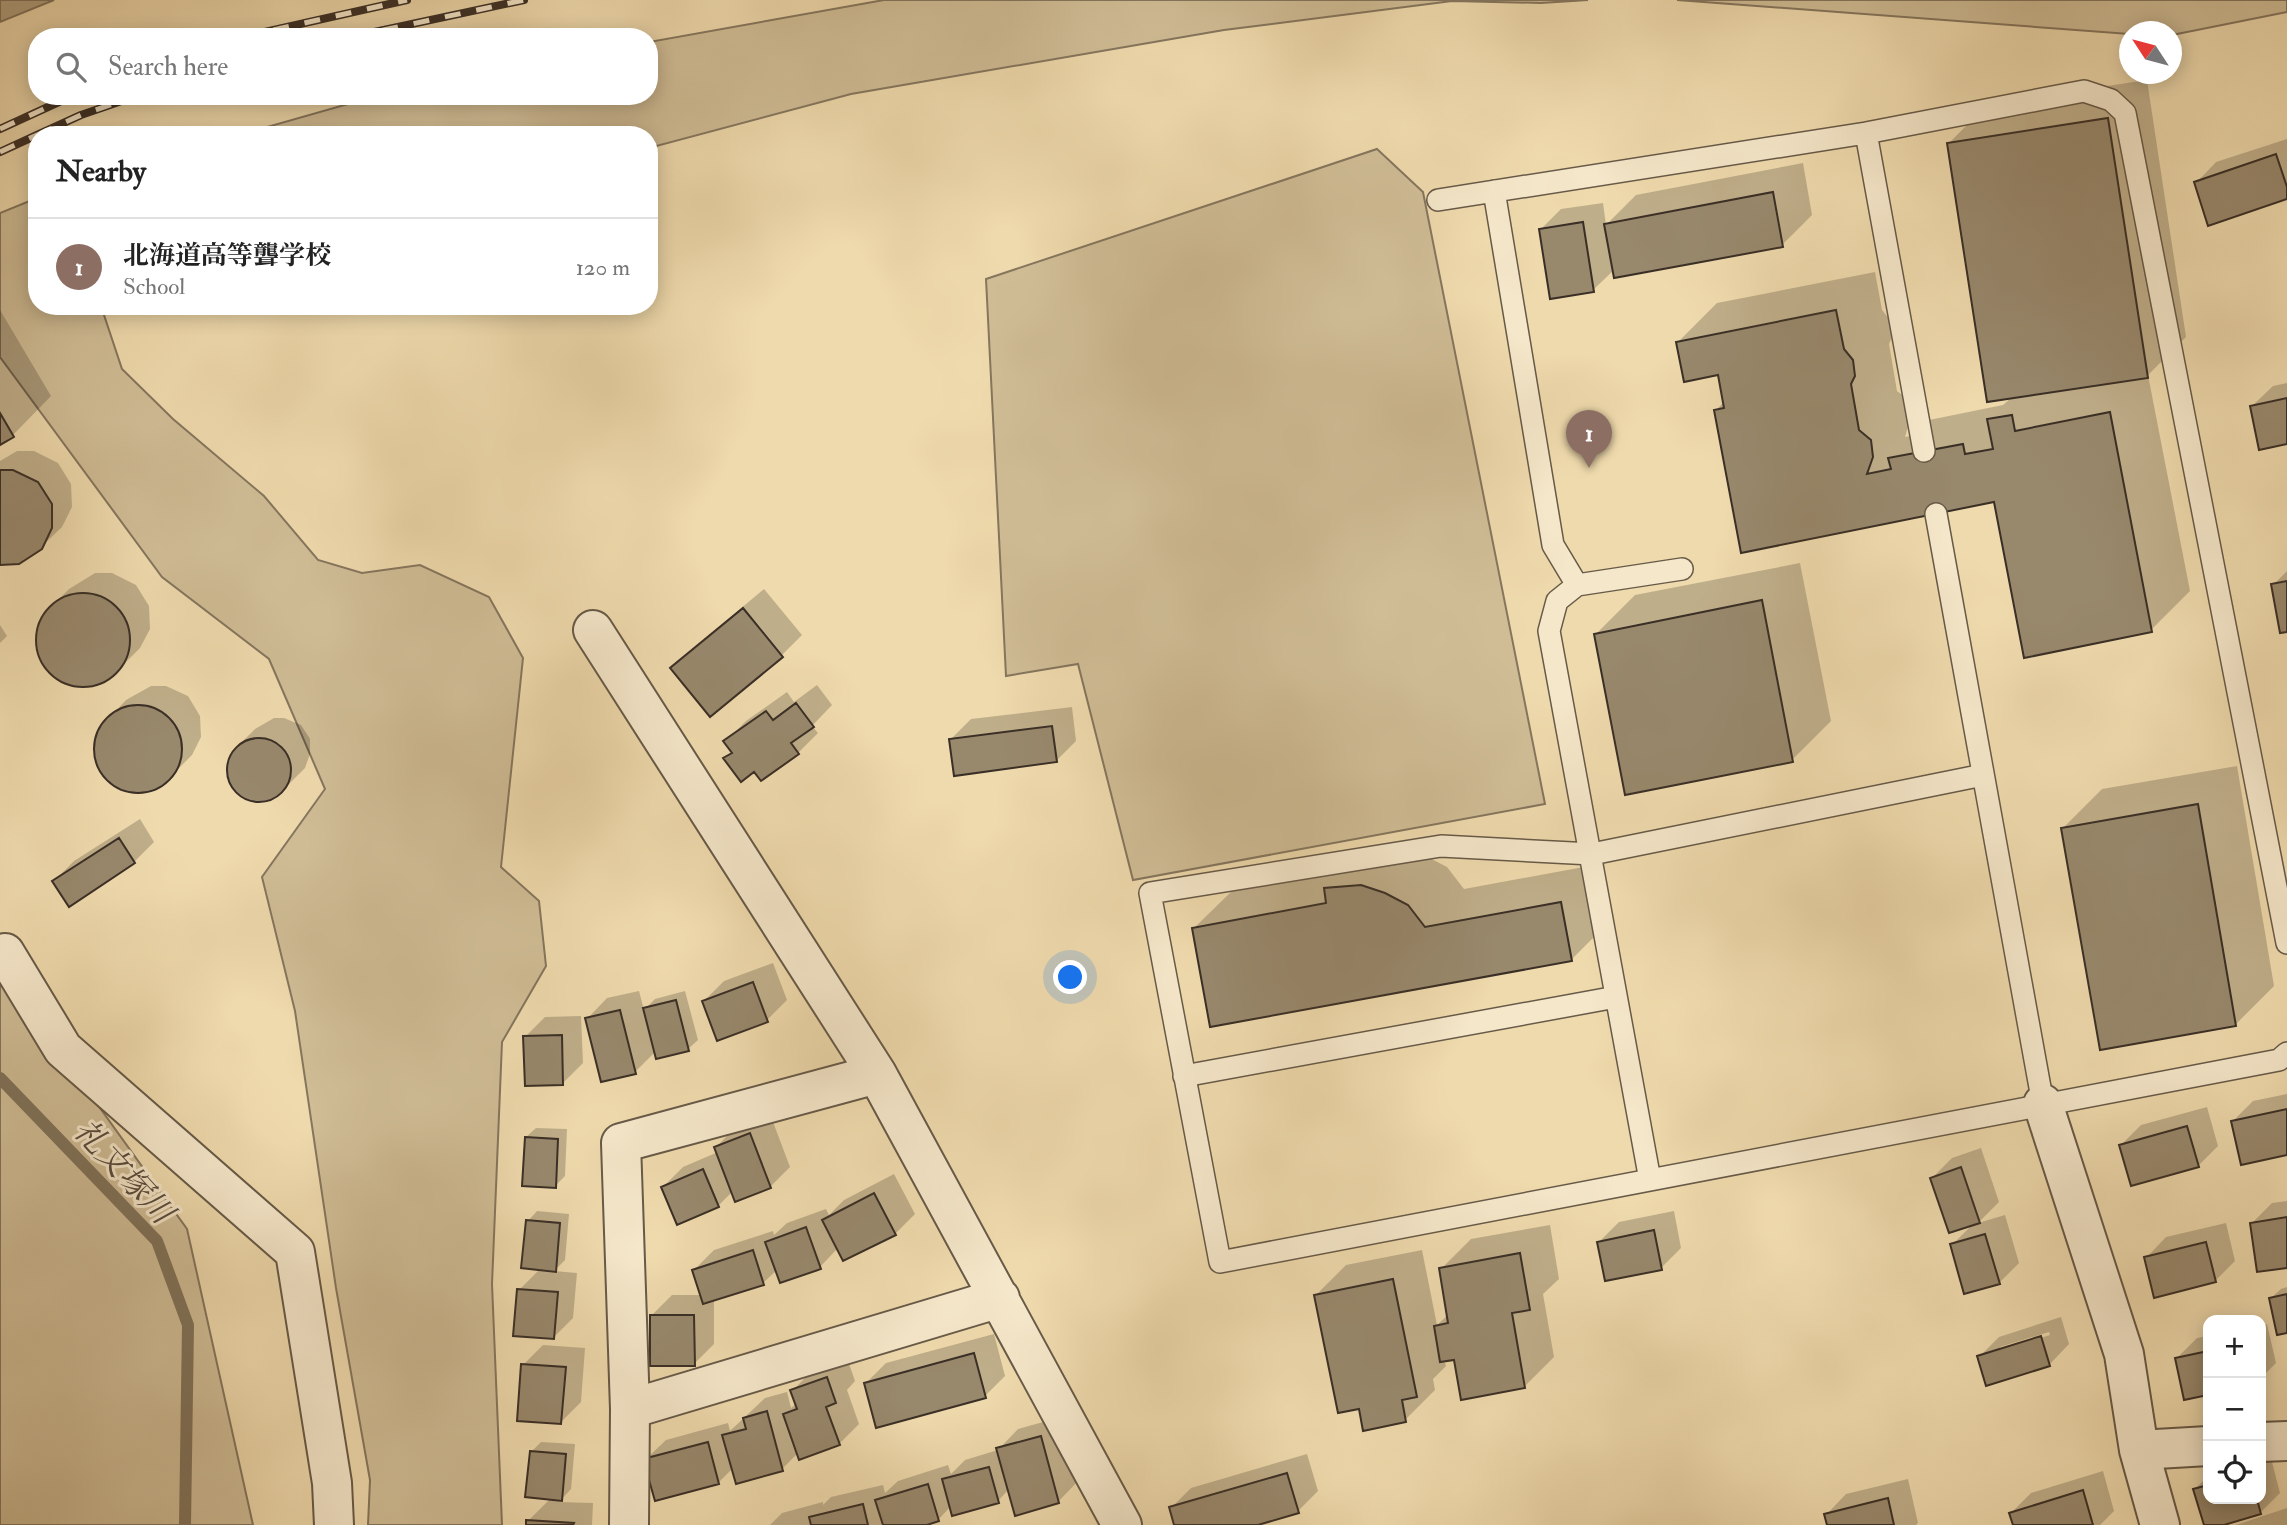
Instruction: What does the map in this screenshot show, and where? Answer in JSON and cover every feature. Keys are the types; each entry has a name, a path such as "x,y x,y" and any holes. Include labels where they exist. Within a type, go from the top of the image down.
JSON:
{"street":[{"path":"593,630 877,1074 1122,1525"},
{"path":"5,953 63,1049 295,1252 332,1483 334,1525"},
{"path":"629,1525 630,1409 621,1143 877,1074"},
{"path":"2043,1104 2124,1354 2139,1450 2160,1525"},
{"path":"630,1409 1000,1298"},
{"path":"2266,1442 2287,1441"},
{"path":"2139,1450 2203,1446"}],"lane":[{"path":"1438,200 1866,133 2084,91 2111,100 2125,113 2287,943"},
{"path":"1866,133 1924,451"},
{"path":"1494,191 1553,545 1577,585"},
{"path":"1936,514 2043,1104"},
{"path":"1650,1180 1549,631 1558,601 1577,585 1682,569"},
{"path":"1983,775 1592,854 1441,846 1150,893 1220,1262 2279,1060 2287,1053"},
{"path":"1184,1076 1616,996"}],"shaded area":[{"path":"0,0 54,0 0,22"},
{"path":"884,0 1588,0 1541,3 1452,1 1224,30 851,94 658,146 658,126 271,126 344,105 658,105 658,40"},
{"path":"1677,0 2287,0 2287,12 2182,33 2182,21 2119,21 2119,33"},
{"path":"1377,149 1423,192 1545,804 1133,880 1078,664 1006,676 986,279"},
{"path":"28,202 28,315 104,315 122,369 173,419 264,496 318,560 362,573 420,565 489,597 523,658 501,867 539,901 546,966 502,1042 492,1284 502,1525 368,1525 370,1480 336,1288 295,1011 262,877 325,789 269,659 162,577 0,357 0,213"},
{"path":"0,969 187,1229 253,1525 0,1525"}],"building":[{"path":"2108,118 2148,378 1987,402 1947,143"},
{"path":"2276,154 2287,187 2287,199 2208,226 2194,182"},
{"path":"1773,192 1783,247 1614,278 1604,224"},
{"path":"1583,222 1594,292 1550,299 1539,229"},
{"path":"1836,310 1844,349 1853,360 1855,376 1851,384 1859,430 1871,440 1873,457 1867,474 1891,469 1888,458 1963,444 1965,454 1993,449 1987,419 2012,415 2015,431 2110,412 2152,632 2024,658 1994,502 1741,553 1714,410 1724,408 1718,375 1684,382 1676,342"},
{"path":"2287,398 2287,444 2259,450 2250,406"},
{"path":"0,413 14,437 0,445"},
{"path":"0,470 13,470 38,482 52,504 52,528 42,549 19,564 0,565"},
{"path":"2287,581 2287,632 2280,633 2271,584"},
{"path":"83,593 101,596 116,607 127,622 130,640 127,658 116,673 101,684 83,687 65,684 50,673 39,658 36,640 39,622 50,607 65,596"},
{"path":"1762,600 1793,762 1625,795 1594,634"},
{"path":"743,608 783,657 710,717 670,668"},
{"path":"796,703 814,727 791,743 799,754 761,781 754,772 741,782 723,758 732,753 723,741 766,711 773,720"},
{"path":"138,705 155,709 169,718 178,732 182,749 178,766 169,780 155,789 138,793 121,789 107,780 98,766 94,749 98,732 107,718 121,709"},
{"path":"1052,726 1057,762 954,776 949,739"},
{"path":"253,738 265,738 282,747 289,758 289,782 282,793 265,802 253,802 241,797 232,788 227,776 227,764 232,752 241,743"},
{"path":"2198,804 2236,1026 2100,1050 2061,828"},
{"path":"119,838 135,863 69,907 52,881"},
{"path":"1361,885 1408,905 1425,927 1561,902 1572,961 1210,1027 1192,928 1326,903 1324,888"},
{"path":"753,982 768,1022 717,1041 702,1001"},
{"path":"676,1000 689,1051 656,1059 643,1008"},
{"path":"620,1010 636,1074 601,1082 585,1018"},
{"path":"562,1035 563,1085 525,1086 523,1036"},
{"path":"2287,1109 2287,1155 2241,1165 2231,1121"},
{"path":"2187,1126 2199,1167 2131,1186 2119,1145"},
{"path":"750,1133 771,1188 735,1202 714,1147"},
{"path":"525,1137 558,1139 556,1188 522,1186"},
{"path":"1961,1167 1980,1223 1949,1233 1930,1178"},
{"path":"703,1169 719,1207 677,1225 661,1187"},
{"path":"874,1193 896,1235 843,1261 822,1220"},
{"path":"2287,1217 2287,1268 2257,1272 2250,1223"},
{"path":"526,1220 560,1223 556,1272 521,1268"},
{"path":"806,1227 821,1269 780,1283 765,1242"},
{"path":"1654,1230 1662,1270 1605,1281 1597,1242"},
{"path":"1985,1234 2000,1284 1964,1294 1950,1244"},
{"path":"2206,1242 2216,1282 2154,1298 2144,1257"},
{"path":"753,1250 764,1285 703,1304 692,1270"},
{"path":"1520,1253 1530,1310 1512,1313 1525,1388 1461,1400 1454,1360 1440,1362 1434,1326 1448,1323 1439,1268"},
{"path":"1393,1279 1417,1397 1402,1400 1406,1422 1363,1431 1359,1409 1338,1413 1314,1295"},
{"path":"517,1289 558,1292 554,1339 513,1336"},
{"path":"2287,1294 2287,1333 2277,1335 2269,1298"},
{"path":"650,1315 694,1315 695,1366 650,1366"},
{"path":"2041,1336 2050,1366 1986,1386 1977,1356"},
{"path":"2203,1352 2203,1396 2184,1400 2175,1358"},
{"path":"974,1353 986,1398 876,1428 864,1383"},
{"path":"521,1364 566,1367 561,1424 517,1421"},
{"path":"827,1377 836,1403 826,1407 840,1445 799,1460 783,1414 797,1409 790,1390"},
{"path":"767,1411 783,1471 736,1484 722,1435 746,1429 743,1418"},
{"path":"1041,1436 1059,1503 1015,1516 996,1448"},
{"path":"708,1442 719,1484 655,1501 643,1459"},
{"path":"530,1451 566,1454 562,1501 525,1497"},
{"path":"989,1467 999,1503 952,1516 942,1479"},
{"path":"1287,1473 1299,1513 1258,1525 1174,1525 1169,1507"},
{"path":"928,1484 939,1521 927,1525 883,1525 875,1500"},
{"path":"2203,1486 2203,1504 2258,1504 2261,1514 2224,1525 2204,1525 2193,1489"},
{"path":"2083,1490 2093,1525 2013,1525 2009,1513"},
{"path":"1888,1498 1894,1525 1827,1525 1824,1514"},
{"path":"863,1504 868,1525 811,1525 809,1517"},
{"path":"526,1520 574,1523 526,1525"}],"waterway":[{"name":"礼文塚川","path":"0,1078 157,1241 188,1325 185,1525"}],"railway":[{"path":"282,28 407,0"},
{"path":"393,28 524,0"},
{"path":"0,129 52,105"},
{"path":"57,126 110,105"},
{"path":"0,152 28,139"}],"place":[{"name":"北海道高等聾学校","path":"1589,468"}]}
